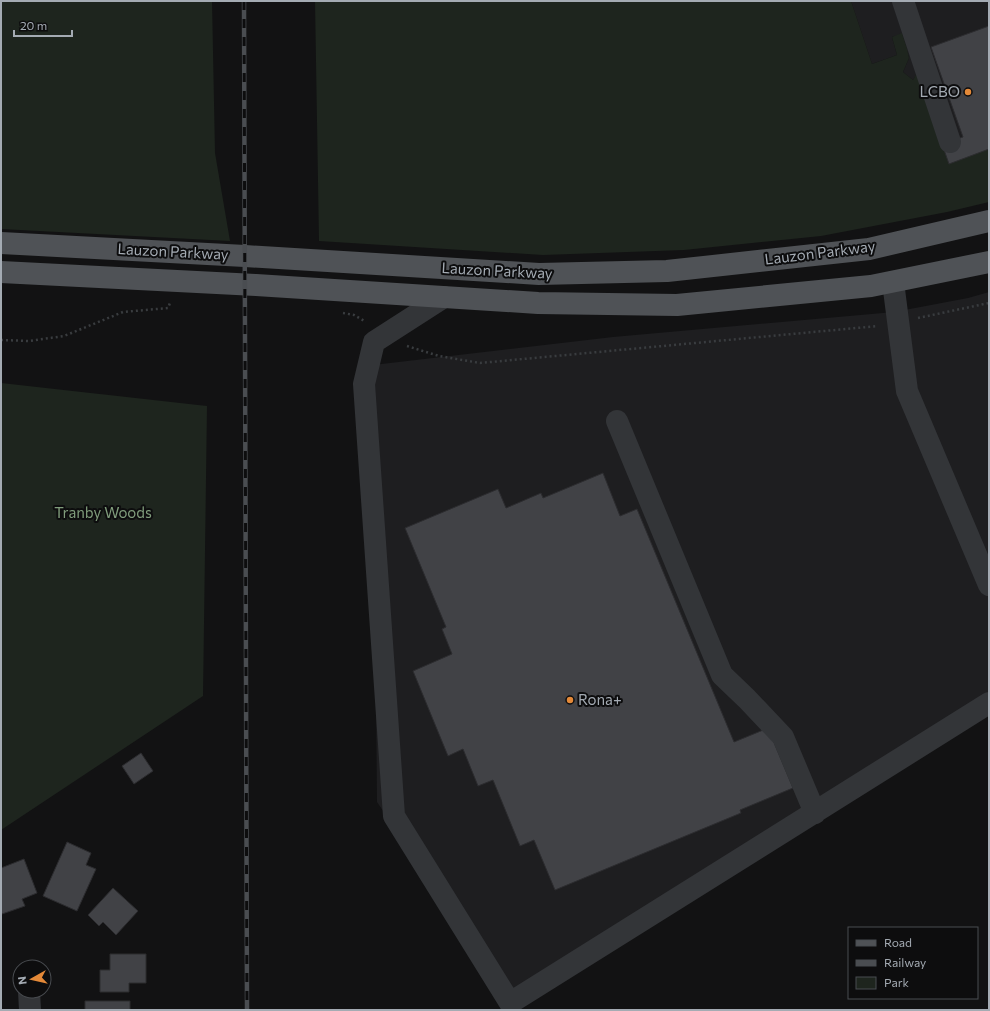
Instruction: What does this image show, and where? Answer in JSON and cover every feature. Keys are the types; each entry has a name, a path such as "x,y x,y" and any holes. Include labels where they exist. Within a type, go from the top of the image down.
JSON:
{"main road":[{"name":"Lauzon Parkway","path":"1,243 546,274 667,271 869,249 989,221"},
{"name":"Lauzon Parkway","path":"1,272 256,285 538,303 677,305 871,286 989,262"}],"street":[{"path":"903,1 950,142"},
{"path":"893,282 907,391 989,585"},
{"path":"444,297 374,342 364,384 394,816 510,1003 989,703"},
{"path":"617,421 722,675 747,698 783,737 815,813"},
{"path":"29,999 30,1010"}],"path":[{"path":"341,312 354,315 406,346 439,356 480,362 881,326 989,303"},
{"path":"1,340 29,341 64,336 123,312 168,308"}],"shaded area":[{"path":"851,1 989,1 989,149 949,164 917,74 913,80 903,72 909,58 902,34 892,37 897,55 872,64"},
{"path":"989,292 989,711 519,1009 377,802 373,365 613,337 894,312 968,298"}],"green space":[{"path":"1,1 212,1 215,153 230,241 1,229"},
{"path":"315,1 851,1 872,64 897,55 892,37 902,33 909,58 903,72 913,80 917,73 949,163 989,149 989,202 947,212 821,236 684,250 543,255 319,241"},
{"name":"Tranby Woods","path":"1,383 207,406 203,696 1,830"}],"building":[{"name":"LCBO","path":"989,26 989,149 949,164 942,144 963,137 931,47"},
{"name":"Rona+","path":"603,473 620,516 637,509 734,742 768,728 793,788 740,810 741,813 555,890 534,840 520,846 493,780 478,786 463,749 448,756 413,671 452,654 442,629 446,627 405,528 498,489 506,508 541,493 543,498"},
{"path":"141,753 153,771 134,784 122,766"},
{"path":"67,842 91,853 86,865 96,869 77,911 43,896"},
{"path":"24,859 37,893 22,899 25,906 2,914 1,868"},
{"path":"113,888 138,911 116,935 103,922 99,926 88,915"},
{"path":"110,954 146,954 146,983 129,983 129,992 100,992 100,970 110,970"},
{"path":"85,1001 130,1001 130,1010 85,1010"}],"railway":[{"path":"244,1 247,1010"}],"place":[{"name":"LCBO","path":"968,92"},
{"name":"Rona+","path":"570,700"}]}
